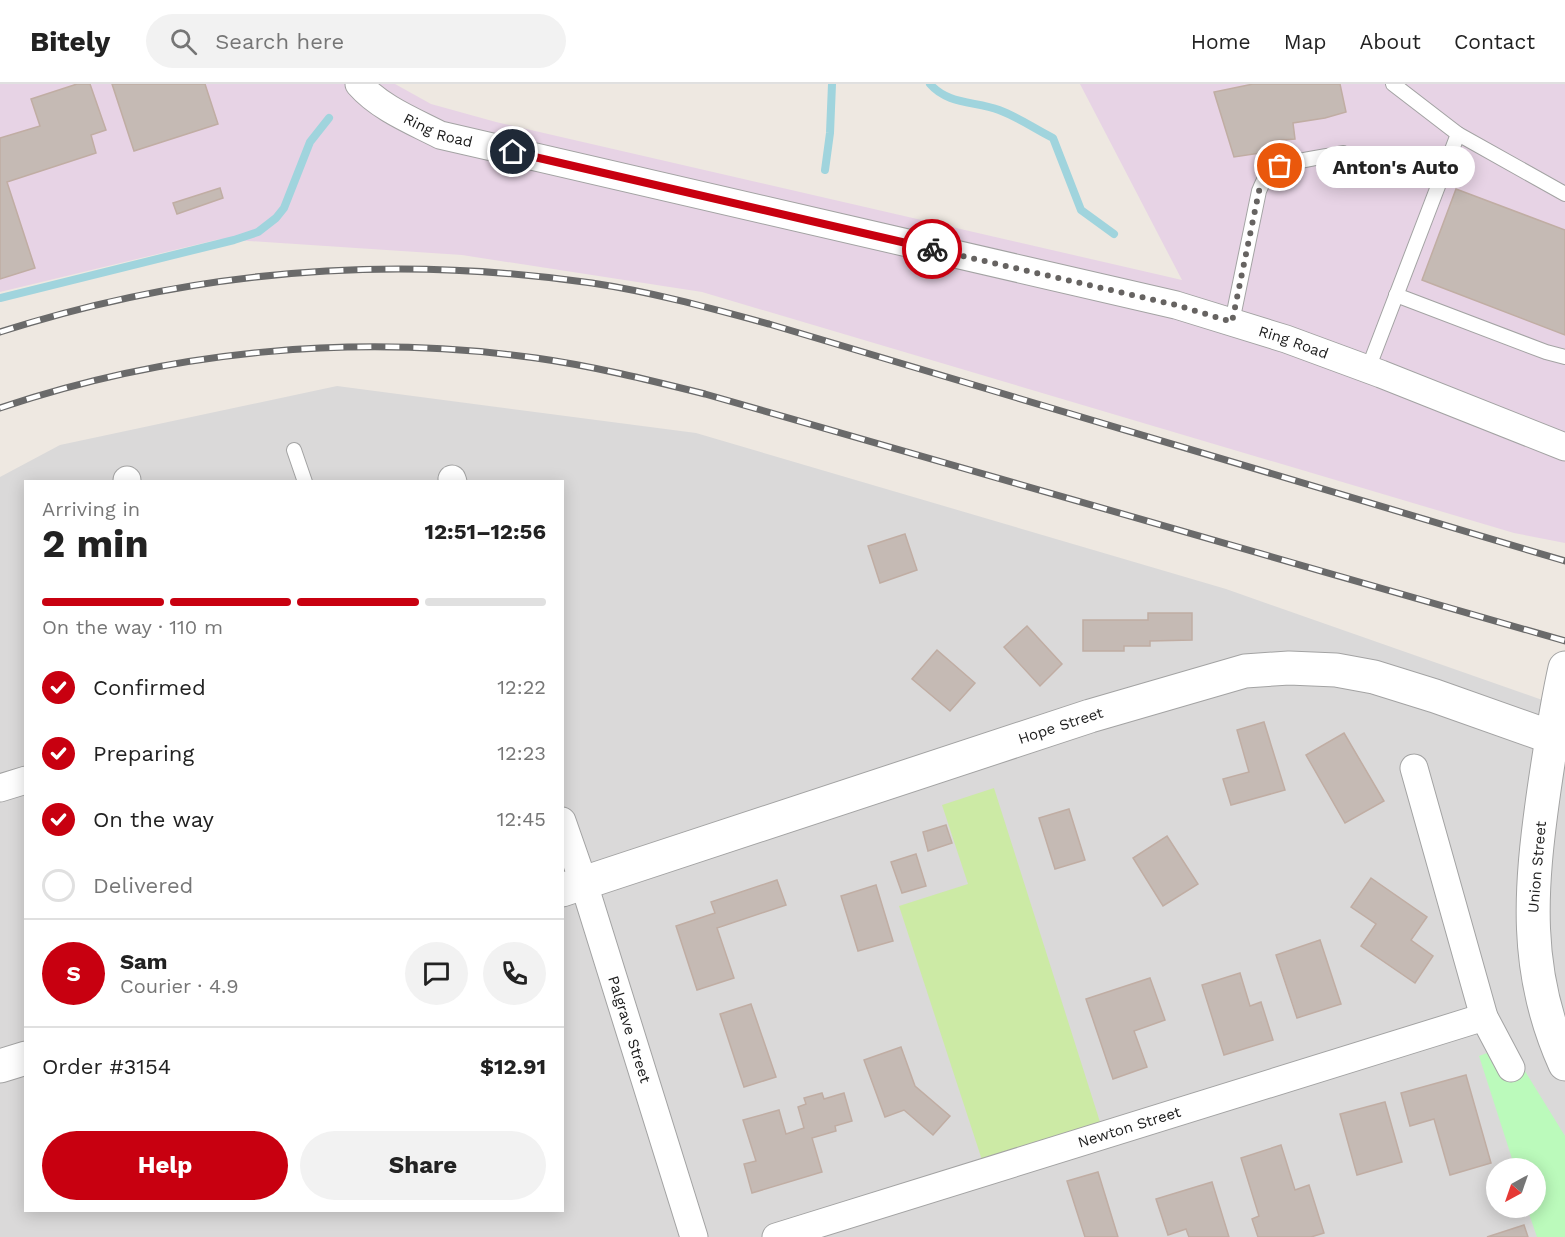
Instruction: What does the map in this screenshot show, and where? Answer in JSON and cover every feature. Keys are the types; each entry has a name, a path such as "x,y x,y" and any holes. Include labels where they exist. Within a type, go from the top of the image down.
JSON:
{"street":[{"name":"Ring Road","path":"359,84 401,116 440,135 1176,305 1286,339 1565,447"},
{"name":"Hope Street","path":"573,887 1079,720 1245,671 1289,668 1336,670 1374,677 1558,740"},
{"name":"Union Street","path":"1565,668 1558,740 1535,855 1532,915 1539,986 1556,1043 1565,1064"},
{"path":"1414,768 1484,1017 1511,1068"},
{"path":"0,788 24,781"},
{"name":"Palgrave Street","path":"564,833 573,887 694,1237"},
{"name":"Newton Street","path":"776,1237 1484,1017"},
{"path":"0,1066 24,1059"}],"lane":[{"path":"1393,84 1458,134 1565,194"},
{"path":"1368,369 1458,134"},
{"path":"1232,322 1263,181 1270,172 1280,166 1343,153"},
{"path":"1396,295 1535,348 1565,357"},
{"path":"294,450 304,480"}],"shaded area":[{"path":"0,84 395,84 431,104 496,122 1182,280 1080,84 1565,84 1565,543 1514,533 702,292 462,255 220,239 0,292"},
{"path":"337,386 696,433 1226,589 1565,708 1565,1237 0,1237 0,477 60,445"}],"green space":[{"path":"994,788 1100,1122 982,1160 899,906 968,884 942,805"},
{"path":"1509,1045 1565,1136 1565,1237 1537,1237 1530,1218 1546,1218 1546,1158 1512,1158 1479,1056"}],"building":[{"path":"77,84 90,84 106,130 91,135 96,153 7,182 35,268 0,279 0,138 40,126 31,99"},
{"path":"112,84 205,84 218,124 134,151"},
{"path":"1253,84 1340,84 1346,112 1293,123 1295,139 1271,141 1274,151 1234,157 1214,92"},
{"path":"220,188 223,198 177,214 173,203"},
{"path":"1456,189 1565,230 1565,335 1422,280"},
{"path":"905,534 917,570 880,583 868,546"},
{"path":"1148,613 1192,613 1192,640 1150,641 1150,646 1124,646 1124,651 1083,651 1083,620 1148,620"},
{"path":"1027,626 1062,664 1040,686 1004,647"},
{"path":"937,650 975,683 950,711 912,679"},
{"path":"1264,722 1285,790 1231,805 1223,779 1249,772 1237,730"},
{"path":"1344,733 1384,801 1345,823 1306,755"},
{"path":"1069,809 1085,860 1055,869 1039,818"},
{"path":"946,825 952,843 928,851 923,832"},
{"path":"1167,836 1198,884 1163,906 1133,858"},
{"path":"916,854 926,886 902,893 891,862"},
{"path":"1371,878 1427,917 1411,940 1433,956 1415,983 1361,946 1376,924 1351,907"},
{"path":"777,880 786,905 717,928 734,978 697,990 676,926 715,913 711,902"},
{"path":"876,885 893,941 858,951 841,896"},
{"path":"1320,940 1341,1004 1297,1018 1276,955"},
{"path":"1240,973 1250,1006 1261,1002 1273,1040 1224,1055 1202,985"},
{"path":"1150,978 1165,1020 1134,1031 1147,1067 1113,1079 1086,999"},
{"path":"751,1004 776,1077 744,1087 720,1014"},
{"path":"901,1047 915,1086 950,1116 933,1135 904,1110 885,1117 864,1060"},
{"path":"1466,1075 1490,1158 1486,1158 1486,1164 1450,1175 1434,1119 1410,1126 1401,1093"},
{"path":"822,1093 824,1099 844,1093 852,1121 835,1126 836,1131 812,1138 822,1172 752,1193 744,1164 756,1161 743,1120 779,1110 786,1134 804,1128 798,1107 806,1104 804,1098"},
{"path":"1385,1102 1402,1162 1357,1175 1340,1114"},
{"path":"1281,1145 1295,1190 1309,1185 1324,1233 1311,1237 1258,1237 1252,1219 1259,1216 1241,1158"},
{"path":"1098,1172 1118,1237 1085,1237 1067,1181"},
{"path":"1212,1182 1229,1237 1189,1237 1186,1229 1168,1235 1156,1199"},
{"path":"1524,1225 1528,1237 1487,1237"}],"waterway":[{"path":"825,170 830,133 832,84"},
{"path":"930,84 945,96 999,110 1053,138 1081,210 1114,234"},
{"path":"0,298 234,240 258,232 276,218 284,208 310,142 329,118"}],"railway":[{"path":"0,332 73,311 146,294 293,273 367,269 442,270 517,274 592,283 703,306 769,324 1565,561"},
{"path":"0,408 65,388 131,372 198,360 265,352 401,347 469,351 557,361 705,394 1565,641"}],"way so far":[{"path":"932,249 1176,305 1232,322 1259,191 1270,172 1280,166"}],"place":[{"name":"Anton's Auto","path":"1280,166"}],"route":[{"path":"513,152 932,249"}]}
